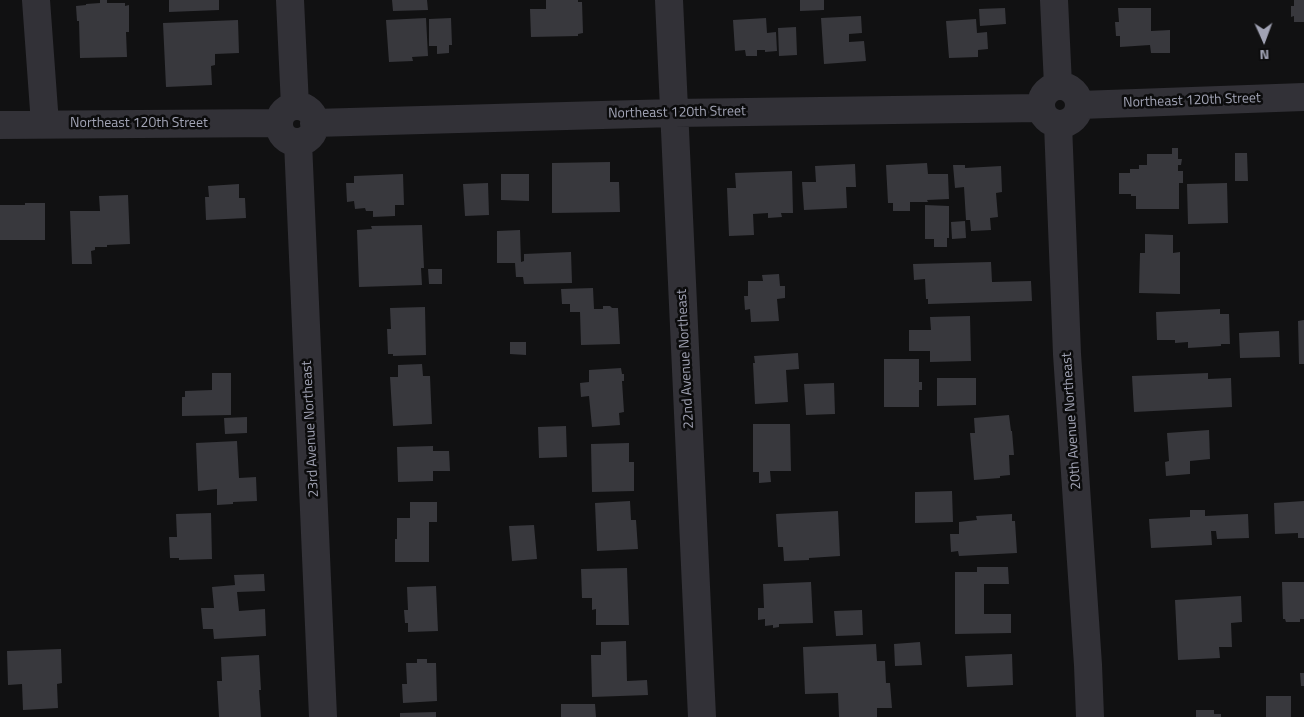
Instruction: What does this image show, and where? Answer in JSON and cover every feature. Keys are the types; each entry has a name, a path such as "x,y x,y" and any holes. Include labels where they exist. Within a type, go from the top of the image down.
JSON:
{"street":[{"path":"36,0 45,124"},
{"name":"23rd Avenue Northeast","path":"290,0 323,717"},
{"name":"22nd Avenue Northeast","path":"669,0 702,717"},
{"path":"1054,0 1058,85"},
{"path":"1058,85 1064,85 1070,88 1078,98 1080,105 1075,117 1064,124 1049,116 1040,101 1046,90 1058,85"},
{"name":"Northeast 120th Street","path":"1080,105 1304,98"},
{"name":"Northeast 120th Street","path":"0,125 296,123 674,112 1049,116"},
{"name":"20th Avenue Northeast","path":"1049,116 1067,354 1090,717"}],"building":[{"path":"100,0 107,0 107,3 125,3 125,6 129,5 129,32 126,32 127,57 80,58 79,21 77,21 76,6 100,3"},
{"path":"169,0 219,0 219,10 169,12"},
{"path":"392,0 427,0 428,10 393,11"},
{"path":"546,0 578,0 578,2 582,2 583,33 578,34 578,36 531,37 530,9 546,9"},
{"path":"800,0 824,0 824,10 800,11"},
{"path":"1294,0 1304,0 1304,22 1294,22 1294,16 1291,17 1291,6 1294,6"},
{"path":"1005,8 1006,24 980,26 979,9"},
{"path":"1118,8 1151,8 1151,31 1170,30 1170,53 1151,53 1150,45 1120,47 1120,36 1116,36 1115,22 1119,22"},
{"path":"861,16 862,33 849,34 849,42 864,41 866,61 824,64 821,18"},
{"path":"426,18 428,56 412,57 413,61 389,62 386,20"},
{"path":"451,18 452,45 449,45 449,53 437,54 437,46 429,46 429,19"},
{"path":"766,18 767,33 776,32 777,51 765,52 765,50 757,50 757,56 746,56 745,50 735,51 733,20"},
{"path":"976,19 977,33 987,32 988,49 978,50 978,57 949,58 946,21"},
{"path":"238,20 239,53 215,54 215,65 211,66 212,85 166,87 163,23"},
{"path":"796,27 797,55 779,56 778,28"},
{"path":"1172,148 1178,148 1178,159 1182,159 1181,165 1178,165 1178,171 1183,171 1183,183 1179,183 1179,209 1136,209 1136,196 1119,194 1119,173 1130,173 1130,169 1139,169 1139,165 1147,165 1147,154 1172,154"},
{"path":"1235,153 1247,153 1248,181 1235,181"},
{"path":"610,162 610,182 619,182 620,212 552,213 552,163"},
{"path":"927,163 928,174 948,174 949,199 910,202 910,211 893,211 893,203 888,203 886,165"},
{"path":"855,164 856,187 846,187 847,208 804,210 802,182 816,182 815,166"},
{"path":"953,165 965,165 965,168 1001,166 1002,192 996,193 998,217 990,218 991,230 971,231 970,220 966,220 964,187 955,188"},
{"path":"792,171 793,213 781,213 782,217 768,218 768,213 753,214 754,235 729,236 727,188 736,188 735,173"},
{"path":"403,174 404,205 395,205 395,216 373,217 373,211 366,211 365,208 355,209 354,201 347,202 346,183 354,183 354,176"},
{"path":"501,174 529,174 529,201 501,200"},
{"path":"488,183 489,215 465,216 463,184"},
{"path":"1227,183 1228,223 1188,224 1187,184"},
{"path":"239,184 239,198 245,198 246,218 206,220 205,197 209,197 208,186"},
{"path":"128,195 130,244 95,247 95,250 91,251 92,264 72,264 70,211 100,211 99,196"},
{"path":"25,203 45,203 45,240 0,240 0,205 25,205"},
{"path":"925,205 949,206 949,238 947,238 947,247 934,247 934,239 925,239"},
{"path":"965,221 966,238 952,239 951,222"},
{"path":"422,225 424,268 421,268 422,285 359,287 357,230 372,229 371,226"},
{"path":"520,230 521,262 524,261 524,254 571,252 572,283 524,284 523,277 516,277 515,263 497,263 497,231"},
{"path":"1145,234 1173,235 1173,253 1180,252 1180,294 1139,293 1140,253 1145,253"},
{"path":"991,262 992,282 1031,281 1032,301 928,304 925,279 914,280 913,264"},
{"path":"428,269 442,269 442,284 429,284"},
{"path":"779,274 780,286 785,286 785,298 777,299 779,321 751,322 750,309 745,310 744,296 748,296 748,281 763,281 762,275"},
{"path":"593,288 594,309 603,309 603,306 618,308 620,344 581,345 580,312 570,312 570,304 562,304 561,289"},
{"path":"425,307 426,355 393,356 393,354 388,354 387,329 391,329 390,308"},
{"path":"1220,309 1220,314 1229,314 1230,344 1188,348 1188,342 1175,343 1175,340 1157,340 1156,312"},
{"path":"970,316 971,361 930,362 930,351 909,351 909,330 931,330 930,317"},
{"path":"1304,320 1304,364 1299,364 1298,321"},
{"path":"1279,331 1280,357 1240,358 1239,333"},
{"path":"510,342 526,342 526,355 510,354"},
{"path":"798,353 799,369 786,370 788,402 755,404 754,356"},
{"path":"884,359 919,359 919,382 922,382 922,390 919,390 919,407 884,407"},
{"path":"422,364 423,376 430,376 432,424 393,426 390,377 398,377 398,365"},
{"path":"621,368 622,374 624,374 624,381 622,381 624,412 619,413 620,425 592,427 589,396 581,397 580,383 589,382 589,370"},
{"path":"212,373 231,373 231,415 182,416 182,397 185,397 185,391 212,390"},
{"path":"1208,373 1208,379 1231,378 1232,407 1134,412 1132,376"},
{"path":"937,378 976,378 976,405 937,406"},
{"path":"834,383 835,414 806,415 804,384"},
{"path":"1009,415 1014,455 1009,455 1010,475 1000,476 1000,478 974,480 970,433 975,433 974,418"},
{"path":"247,417 247,433 225,434 224,418"},
{"path":"753,424 790,424 791,471 770,471 771,482 759,483 759,472 753,472"},
{"path":"566,426 567,457 539,458 538,427"},
{"path":"1209,430 1210,459 1190,461 1190,474 1166,476 1165,462 1169,461 1167,433"},
{"path":"237,441 239,478 256,477 257,501 217,505 217,489 198,491 196,443"},
{"path":"629,443 629,462 634,462 634,491 592,492 591,444"},
{"path":"433,446 433,451 449,451 450,471 433,471 433,481 398,482 397,447"},
{"path":"952,491 953,522 915,523 915,492"},
{"path":"630,501 631,520 636,520 638,549 597,551 595,503"},
{"path":"1304,501 1304,538 1298,538 1298,533 1275,534 1274,503"},
{"path":"410,502 437,502 437,522 429,522 429,562 395,562 397,518 410,518"},
{"path":"1190,510 1205,510 1205,516 1248,514 1249,538 1217,539 1216,531 1211,531 1212,545 1151,548 1149,519 1190,517"},
{"path":"838,511 840,556 784,561 783,547 778,547 776,514"},
{"path":"211,513 212,559 179,560 179,558 170,558 169,537 177,537 176,514"},
{"path":"1012,514 1012,521 1015,521 1017,553 959,556 958,551 951,552 950,534 959,534 959,522 977,520 976,516"},
{"path":"534,525 537,559 512,561 509,526"},
{"path":"977,567 1008,567 1009,584 984,584 984,614 1011,614 1011,633 955,634 955,572 977,572"},
{"path":"627,568 629,625 596,625 596,609 592,610 592,598 582,598 581,569"},
{"path":"264,574 265,591 237,592 239,611 265,609 266,636 214,639 213,629 203,629 201,608 214,608 212,587 235,585 234,575"},
{"path":"811,582 813,623 779,624 779,627 773,628 773,625 765,626 765,619 758,620 758,608 764,608 763,584"},
{"path":"1282,582 1304,582 1304,619 1300,619 1300,622 1286,622 1283,619"},
{"path":"436,586 438,631 408,632 408,623 405,623 404,610 408,610 407,587"},
{"path":"1241,596 1242,622 1231,623 1232,647 1219,647 1220,658 1178,660 1175,600"},
{"path":"862,610 863,635 836,636 834,611"},
{"path":"626,641 627,681 647,680 648,695 592,697 591,655 601,655 601,642"},
{"path":"920,642 922,665 895,666 894,644"},
{"path":"876,644 877,661 885,661 886,683 890,683 892,708 877,708 877,717 839,717 838,693 805,694 803,647"},
{"path":"61,649 62,683 57,684 58,708 23,710 22,684 8,685 7,651"},
{"path":"1012,654 1013,685 967,687 965,656"},
{"path":"259,655 261,717 219,717 217,681 222,681 221,657"},
{"path":"417,659 427,659 427,663 436,663 437,701 403,703 402,684 407,684 406,663 417,663"},
{"path":"1300,673 1304,673 1304,686 1301,686"},
{"path":"1266,696 1291,696 1291,717 1266,717"},
{"path":"561,704 595,704 596,717 561,717"},
{"path":"1196,710 1214,710 1214,714 1221,714 1221,717 1196,717"},
{"path":"436,712 436,717 400,717 400,713"}]}
